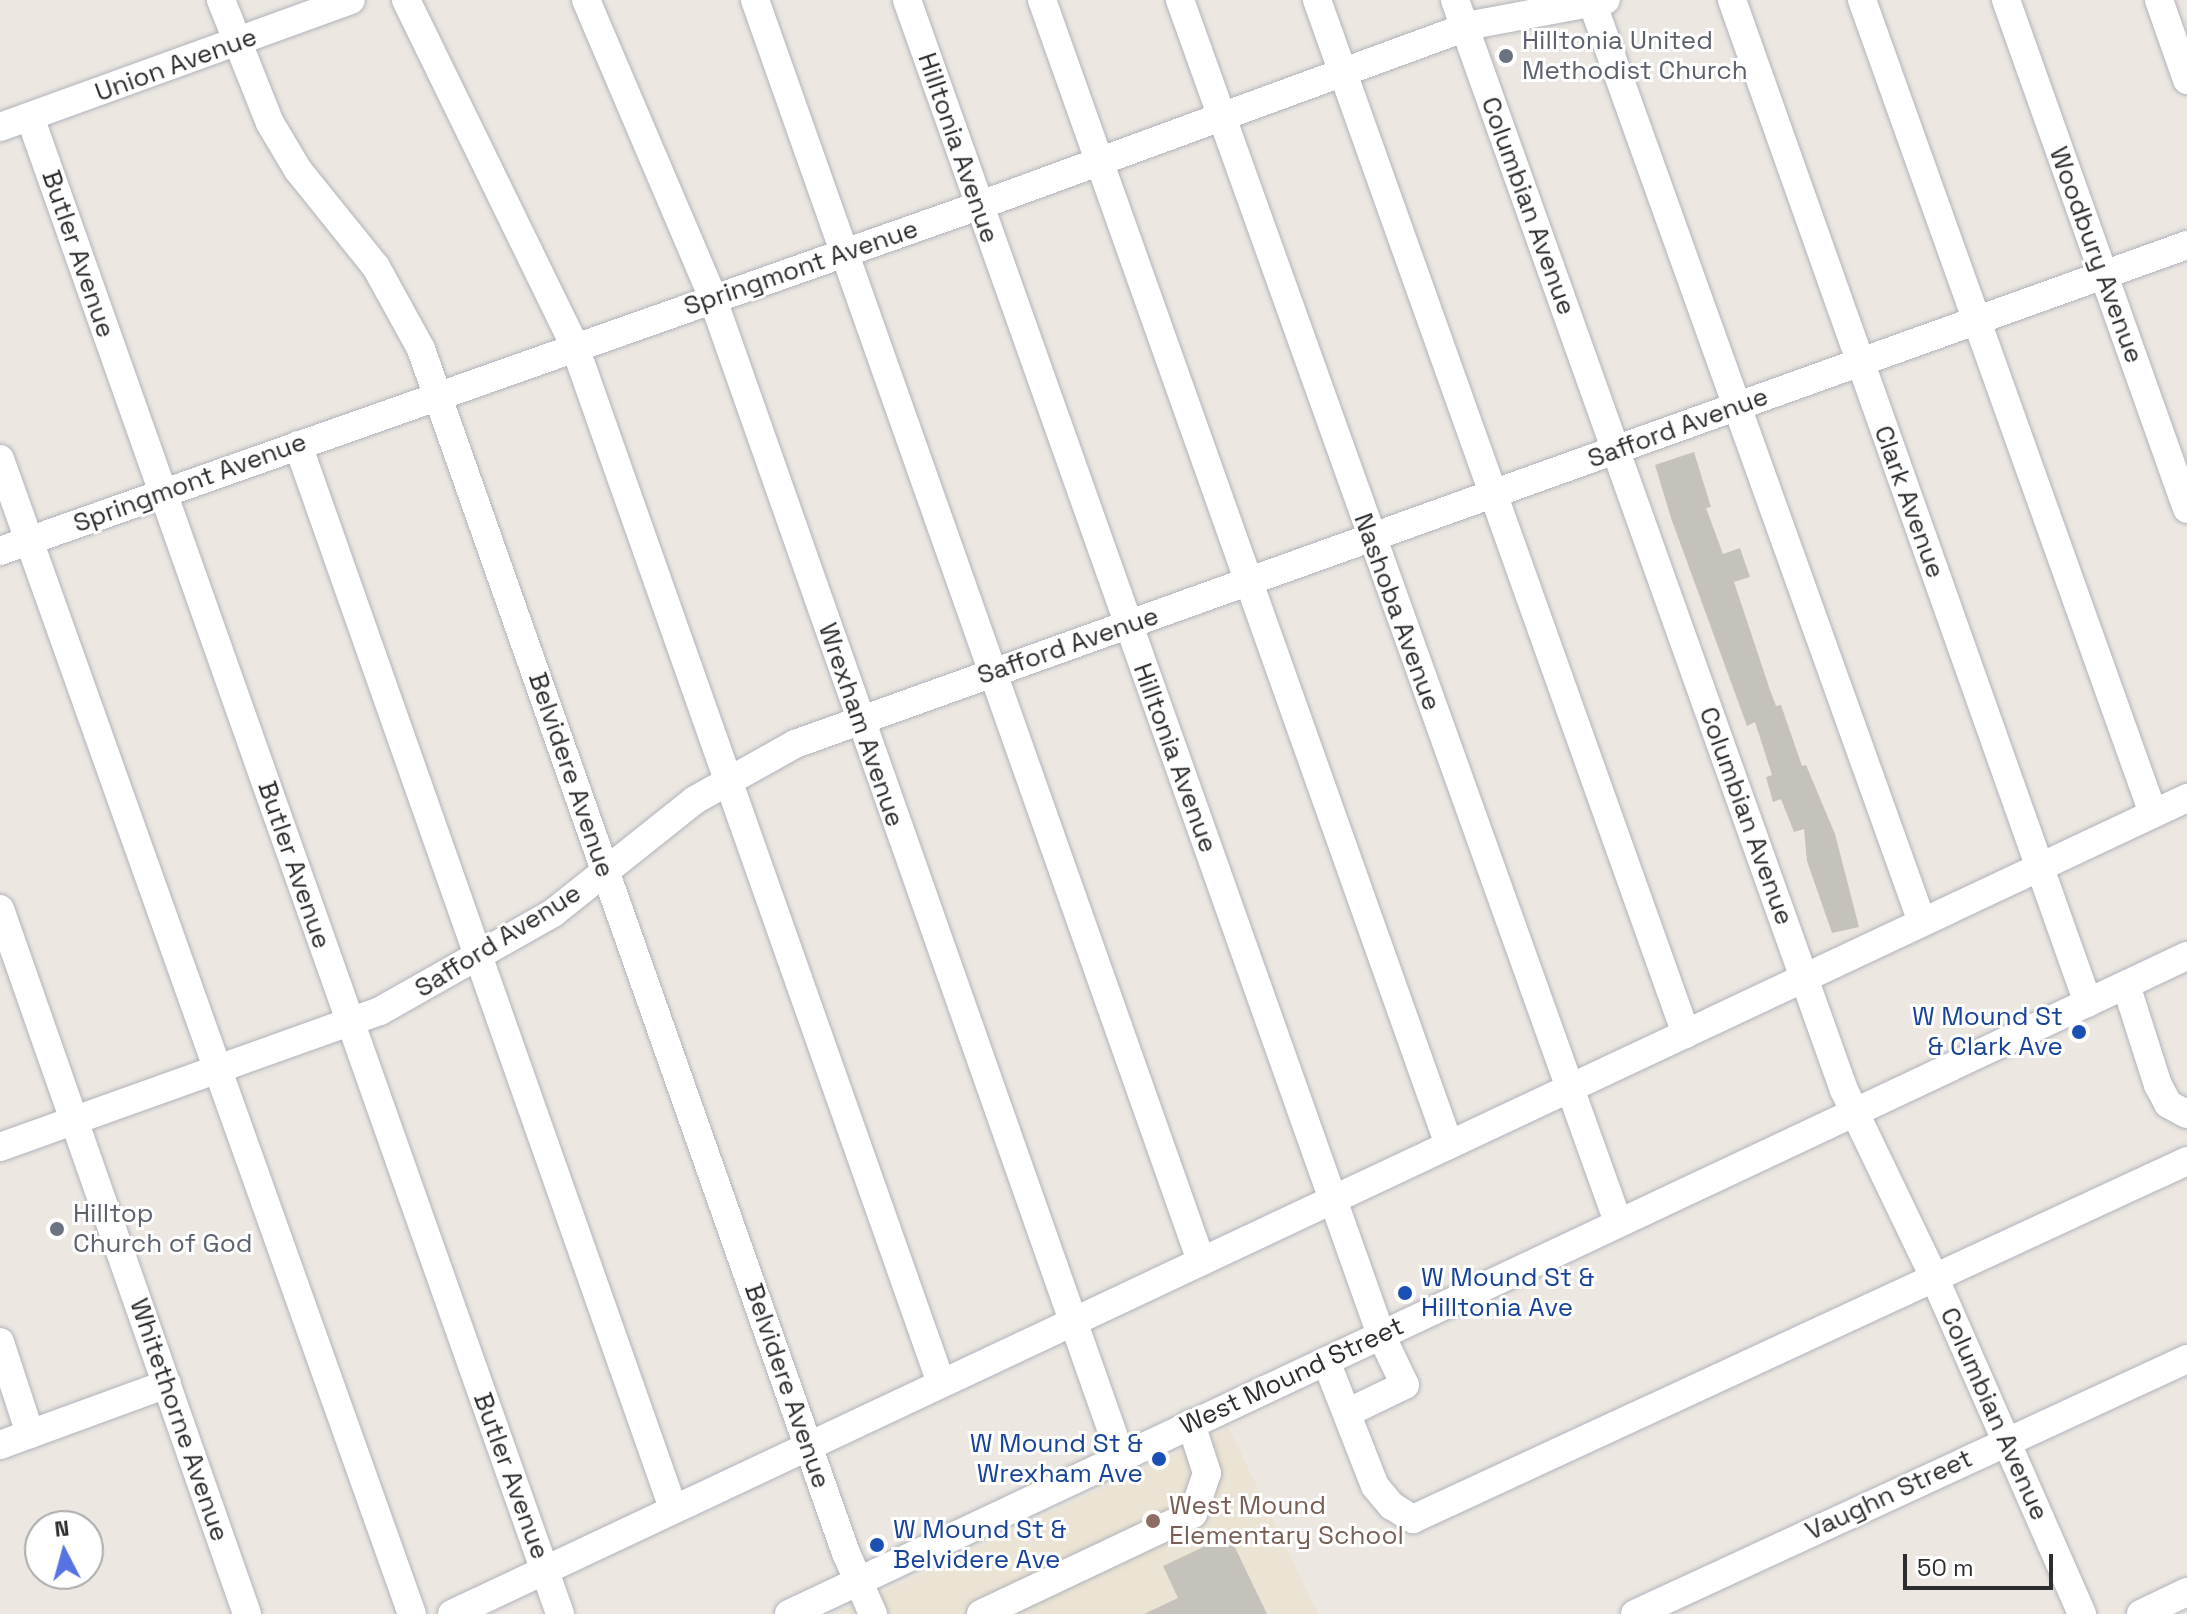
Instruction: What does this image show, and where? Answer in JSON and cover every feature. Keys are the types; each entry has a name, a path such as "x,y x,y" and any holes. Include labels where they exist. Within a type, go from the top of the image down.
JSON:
{"street":[{"name":"Belvidere Avenue","path":"221,0 270,123 298,170 376,267 421,349 857,1583 873,1614"},
{"name":"Union Avenue","path":"0,127 351,0"},
{"path":"406,0 575,347 730,778 941,1383"},
{"name":"Wrexham Avenue","path":"586,0 712,299 1121,1457"},
{"path":"755,0 1201,1261"},
{"name":"Hilltonia Avenue","path":"907,0 1381,1335 1405,1385 1349,1412"},
{"path":"1042,0 1449,1145"},
{"name":"Nashoba Avenue","path":"1180,0 1370,539 1618,1222"},
{"path":"1317,0 1496,494 1686,1034"},
{"name":"Columbian Avenue","path":"1455,0 1853,1112 1935,1279 2082,1614"},
{"name":"Clark Avenue","path":"1732,0 2088,1003"},
{"path":"1862,0 1980,319 2153,813"},
{"name":"Woodbury Avenue","path":"2006,0 2187,509"},
{"path":"2159,0 2187,80"},
{"path":"1599,1 1737,407 1922,922"},
{"name":"Springmont Avenue","path":"0,551 978,206 1464,28 1599,1"},
{"name":"Butler Avenue","path":"30,117 560,1614"},
{"name":"Safford Avenue","path":"0,1147 350,1022 479,958 553,913 730,778 795,744 2187,245"},
{"path":"298,445 673,1508"},
{"path":"0,459 412,1614"},
{"path":"452,1614 2187,798"},
{"name":"Whitethorne Avenue","path":"0,909 244,1613"},
{"name":"West Mound Street","path":"789,1614 2187,956"},
{"path":"2126,985 2158,1085 2168,1104 2187,1114"},
{"path":"1326,1361 1349,1412 1375,1486 1392,1506 1413,1519 2187,1161"},
{"path":"0,1342 30,1434"},
{"name":"Vaughn Street","path":"1635,1614 2187,1359"},
{"path":"0,1445 167,1384"},
{"path":"981,1614 1193,1514 1207,1473 1191,1424"},
{"path":"2141,1614 2187,1592"}],"shaded area":[{"name":"West Mound Elementary School","path":"1229,1428 1318,1614 837,1614"}],"building":[{"path":"1694,452 1711,507 1706,508 1723,554 1740,548 1750,577 1734,582 1776,706 1781,705 1802,766 1806,765 1835,834 1859,927 1832,933 1807,861 1804,829 1794,832 1781,799 1773,802 1766,777 1772,775 1755,722 1747,726 1671,518 1655,465"},
{"path":"1229,1535 1267,1614 1144,1614 1178,1598 1163,1566"}],"place":[{"name":"Hilltonia United Methodist Church","path":"1506,56"},
{"name":"W Mound St & Clark Ave","path":"2079,1032"},
{"name":"Hilltop Church of God","path":"57,1229"},
{"name":"W Mound St & Hilltonia Ave","path":"1405,1293"},
{"name":"W Mound St & Wrexham Ave","path":"1159,1459"},
{"name":"West Mound Elementary School","path":"1153,1521"},
{"name":"W Mound St & Belvidere Ave","path":"877,1545"}]}
